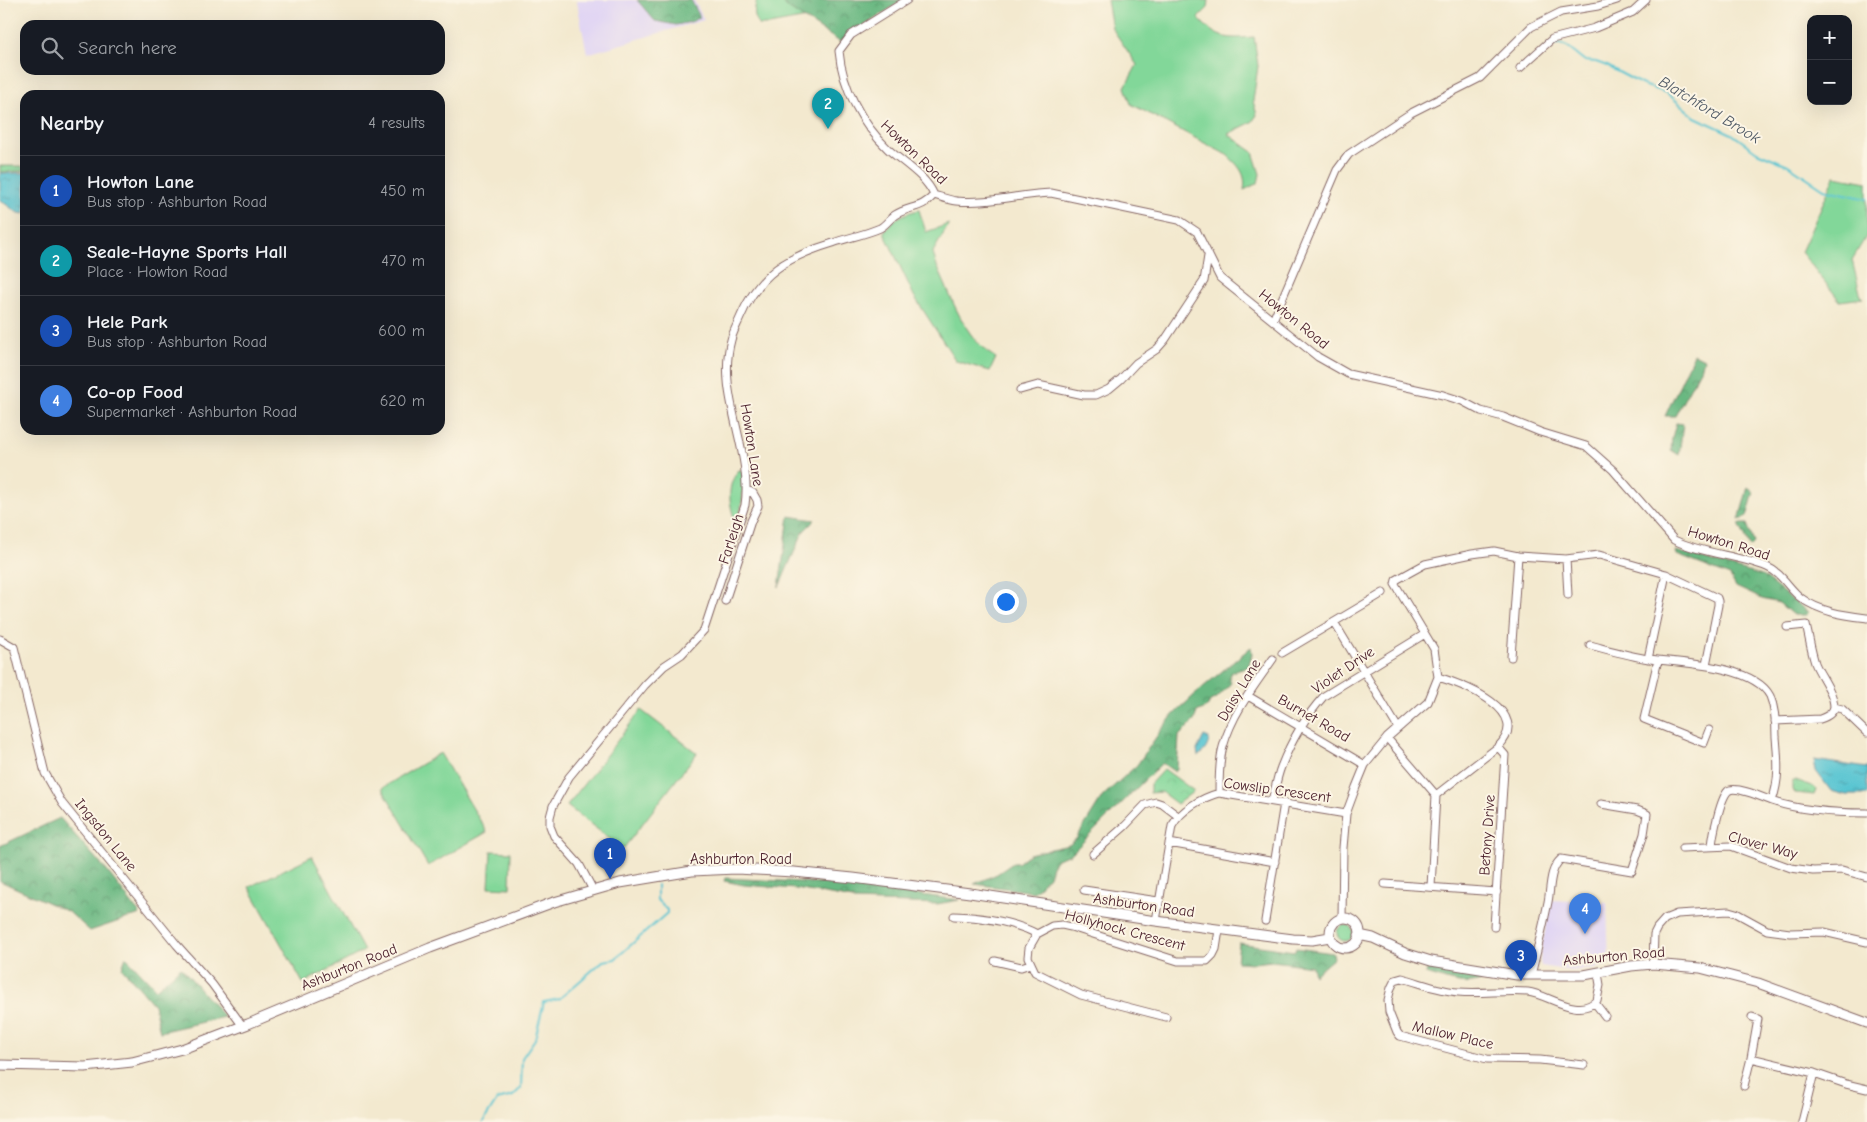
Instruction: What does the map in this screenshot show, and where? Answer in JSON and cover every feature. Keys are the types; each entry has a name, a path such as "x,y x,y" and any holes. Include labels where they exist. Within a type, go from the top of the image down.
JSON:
{"main road":[{"name":"Ashburton Road","path":"0,1065 85,1067 132,1062 182,1049 439,945 554,902 593,890 648,877 692,870 736,869 794,872 970,893 1219,930 1303,940 1330,937"},
{"path":"1342,918 1356,923 1359,935 1354,946 1344,948 1335,945 1330,937 1333,923 1342,918"},
{"name":"Ashburton Road","path":"1359,935 1373,938 1405,953 1431,961 1488,971 1531,975 1584,975 1631,966 1653,964 1681,965 1721,972 1867,1023"}],"street":[{"name":"Howton Road","path":"907,0 851,36 839,51 840,66 846,83 870,129 888,149 930,185 934,194 956,201 978,201 1051,193 1179,220 1197,232 1220,278 1318,357 1348,374 1443,395 1462,401 1481,411 1586,446 1613,470 1674,540 1688,546 1770,568 1800,598 1818,608 1844,615 1867,618"},
{"path":"1273,320 1337,170 1349,154 1411,113 1480,78 1531,27 1562,12 1598,6 1618,0"},
{"path":"1520,68 1552,39 1595,28 1633,12 1646,0"},
{"name":"Howton Lane","path":"593,890 579,864 554,836 550,826 553,806 569,778 645,685 664,666 682,654 704,630 745,505 747,490 744,462 729,391 728,365 731,340 746,303 759,284 772,270 784,262 821,246 880,228 894,216 928,202 934,194"},
{"path":"1204,281 1208,256"},
{"path":"1020,390 1038,385 1084,396 1096,395 1109,389 1136,363 1166,340 1209,276 1220,278"},
{"name":"Farleigh","path":"725,602 751,520 758,506 753,493 747,490"},
{"path":"1342,918 1343,848 1346,814 1365,765 1387,738 1428,702 1438,677 1434,649 1395,584 1396,580 1425,564 1494,551 1518,556 1566,559 1599,555 1666,574 1718,601 1706,665"},
{"path":"1511,657 1518,556"},
{"path":"1566,559 1568,596"},
{"path":"1648,659 1666,574"},
{"name":"Daisy Lane","path":"1282,653 1382,593"},
{"path":"1334,622 1398,728"},
{"path":"1775,721 1820,719 1832,712 1834,707 1832,698 1815,662 1806,624 1787,627"},
{"name":"Violet Drive","path":"1272,801 1281,767 1301,726 1314,706 1324,696 1425,634"},
{"name":"Ingsdon Lane","path":"0,639 14,647 45,773 62,803 177,945 212,984 242,1025"},
{"path":"1590,645 1648,659 1706,665 1755,680 1770,696 1775,721 1779,770 1778,786 1772,801"},
{"name":"Daisy Lane","path":"1219,793 1222,747 1240,708 1273,659"},
{"path":"1658,660 1644,720 1704,743 1709,730"},
{"path":"1436,795 1498,747 1506,737 1508,727 1503,711 1497,704 1438,677"},
{"name":"Burnet Road","path":"1248,696 1365,765"},
{"path":"1834,707 1842,709 1867,733"},
{"path":"1387,738 1436,795 1431,888"},
{"name":"Betony Drive","path":"1494,927 1505,755 1498,747"},
{"path":"1712,846 1712,836 1722,802 1728,792 1732,790 1748,792 1790,806 1826,811 1867,813"},
{"name":"Cowslip Crescent","path":"1178,816 1207,796 1219,793 1346,814"},
{"path":"1093,854 1146,805 1151,803 1162,804 1178,816 1172,826 1156,921"},
{"path":"1265,921 1284,803"},
{"path":"1531,975 1548,902 1552,875 1556,864 1561,858 1632,871 1644,834 1647,814 1637,810 1601,804"},
{"path":"1170,843 1275,862"},
{"name":"Clover Way","path":"1682,848 1731,846 1791,868 1813,871 1842,870 1867,877"},
{"path":"1385,884 1497,892"},
{"path":"1084,890 1158,901"},
{"path":"1653,964 1653,940 1657,928 1665,919 1677,914 1729,911 1767,930 1790,933 1824,932 1867,942"},
{"path":"954,916 970,916 1011,924 1037,934 1029,948 1028,957 1035,972 1082,995 1166,1017"},
{"name":"Hollyhock Crescent","path":"1037,934 1052,926 1062,925 1115,940 1170,960 1196,962 1207,961 1213,955 1216,949 1219,930"},
{"path":"995,961 1021,967 1030,964"},
{"path":"1598,973 1599,994 1594,1003 1605,1016"},
{"name":"Mallow Place","path":"1584,1065 1540,1060 1487,1059 1414,1041 1400,1036 1397,1032 1389,1012 1388,1000 1395,980 1402,978 1444,991 1472,993 1529,992 1569,1006 1584,1007 1594,1003"},
{"path":"1744,1086 1758,1019 1752,1017"},
{"path":"1751,1058 1867,1088"},
{"path":"1802,1122 1814,1073"}],"shaded area":[{"path":"578,0 694,0 704,20 587,54"},
{"path":"1552,900 1607,903 1609,965 1571,971 1541,966 1543,940"}],"green space":[{"path":"637,0 691,0 700,17 691,22 676,25 655,21"},
{"path":"757,0 781,0 788,7 807,18 759,25 755,13"},
{"path":"781,0 903,0 840,42 788,8"},
{"path":"1107,0 1209,0 1208,8 1198,18 1211,31 1229,38 1254,37 1258,66 1253,101 1257,115 1252,122 1228,134 1253,152 1260,174 1258,183 1244,190 1243,175 1227,155 1131,104 1125,87 1137,65 1112,28"},
{"path":"0,166 20,166 20,171 0,172"},
{"path":"1835,176 1867,182 1867,235 1852,260 1861,297 1863,298 1840,301 1801,252"},
{"path":"919,210 926,232 949,224 933,252 936,264 953,303 967,328 975,340 996,358 990,371 956,361 914,296 884,232 899,217"},
{"path":"1694,354 1704,359 1702,366 1675,416 1665,416"},
{"path":"1676,423 1683,424 1679,455 1671,450"},
{"path":"739,470 742,470 743,496 738,521 735,521 731,508 730,488"},
{"path":"1748,487 1754,492 1747,517 1739,520"},
{"path":"789,516 815,520 803,532 779,587"},
{"path":"1739,524 1747,524 1754,543 1750,547"},
{"path":"1676,551 1762,576 1808,612 1807,615 1793,615 1779,603 1762,599 1736,587 1730,576 1677,555"},
{"path":"1251,647 1252,655 1248,667 1232,672 1229,678 1231,683 1217,698 1210,701 1207,707 1197,712 1194,721 1179,736 1177,769 1175,772 1162,763 1071,854 1057,859 1052,866 1049,876 1034,892 974,884 997,874 1013,863 1018,863 1029,854 1069,845 1076,839 1103,796 1137,765 1174,714"},
{"path":"641,710 697,753 623,849 567,806"},
{"path":"440,753 487,832 428,866 382,788"},
{"path":"1164,769 1194,791 1177,804 1161,792 1150,793 1150,784"},
{"path":"1796,780 1814,787 1816,790 1814,795 1795,793 1792,790 1792,782"},
{"path":"60,818 107,871 140,914 90,931 69,912 0,881 0,846"},
{"path":"491,851 511,852 510,888 489,887"},
{"path":"312,856 364,951 303,983 249,887"},
{"path":"725,878 841,884 959,900 937,904 853,901 853,899 796,889 744,885 724,881"},
{"path":"1342,925 1348,925 1353,930 1351,939 1342,941 1337,936 1337,930"},
{"path":"1239,943 1294,951 1296,948 1333,953 1334,958 1314,975 1312,966 1272,961 1237,962"},
{"path":"126,957 156,989 181,967 224,1017 160,1032 154,1005 122,968"},
{"path":"1427,969 1484,975 1489,978 1472,983 1458,983 1426,974"}],"water":[{"path":"0,173 20,173 20,213 0,200"},
{"path":"1204,736 1209,738 1208,743 1204,751 1198,756 1197,750"},
{"path":"1814,760 1867,768 1867,795 1846,795 1831,791 1816,771"}],"waterway":[{"name":"Blatchford Brook","path":"1544,52 1553,44 1567,47 1585,61 1607,66 1643,85 1667,93 1695,117 1732,134 1757,152 1788,165 1824,189 1867,199"},
{"path":"483,1122 497,1100 513,1096 521,1088 522,1058 535,1039 544,1002 559,999 603,961 615,959 667,913 667,910 657,900 657,885"}],"place":[{"name":"Seale-Hayne Sports Hall","path":"828,129"},
{"name":"Howton Lane","path":"610,879"},
{"name":"Co-op Food","path":"1585,934"},
{"name":"Hele Park","path":"1521,981"}]}
